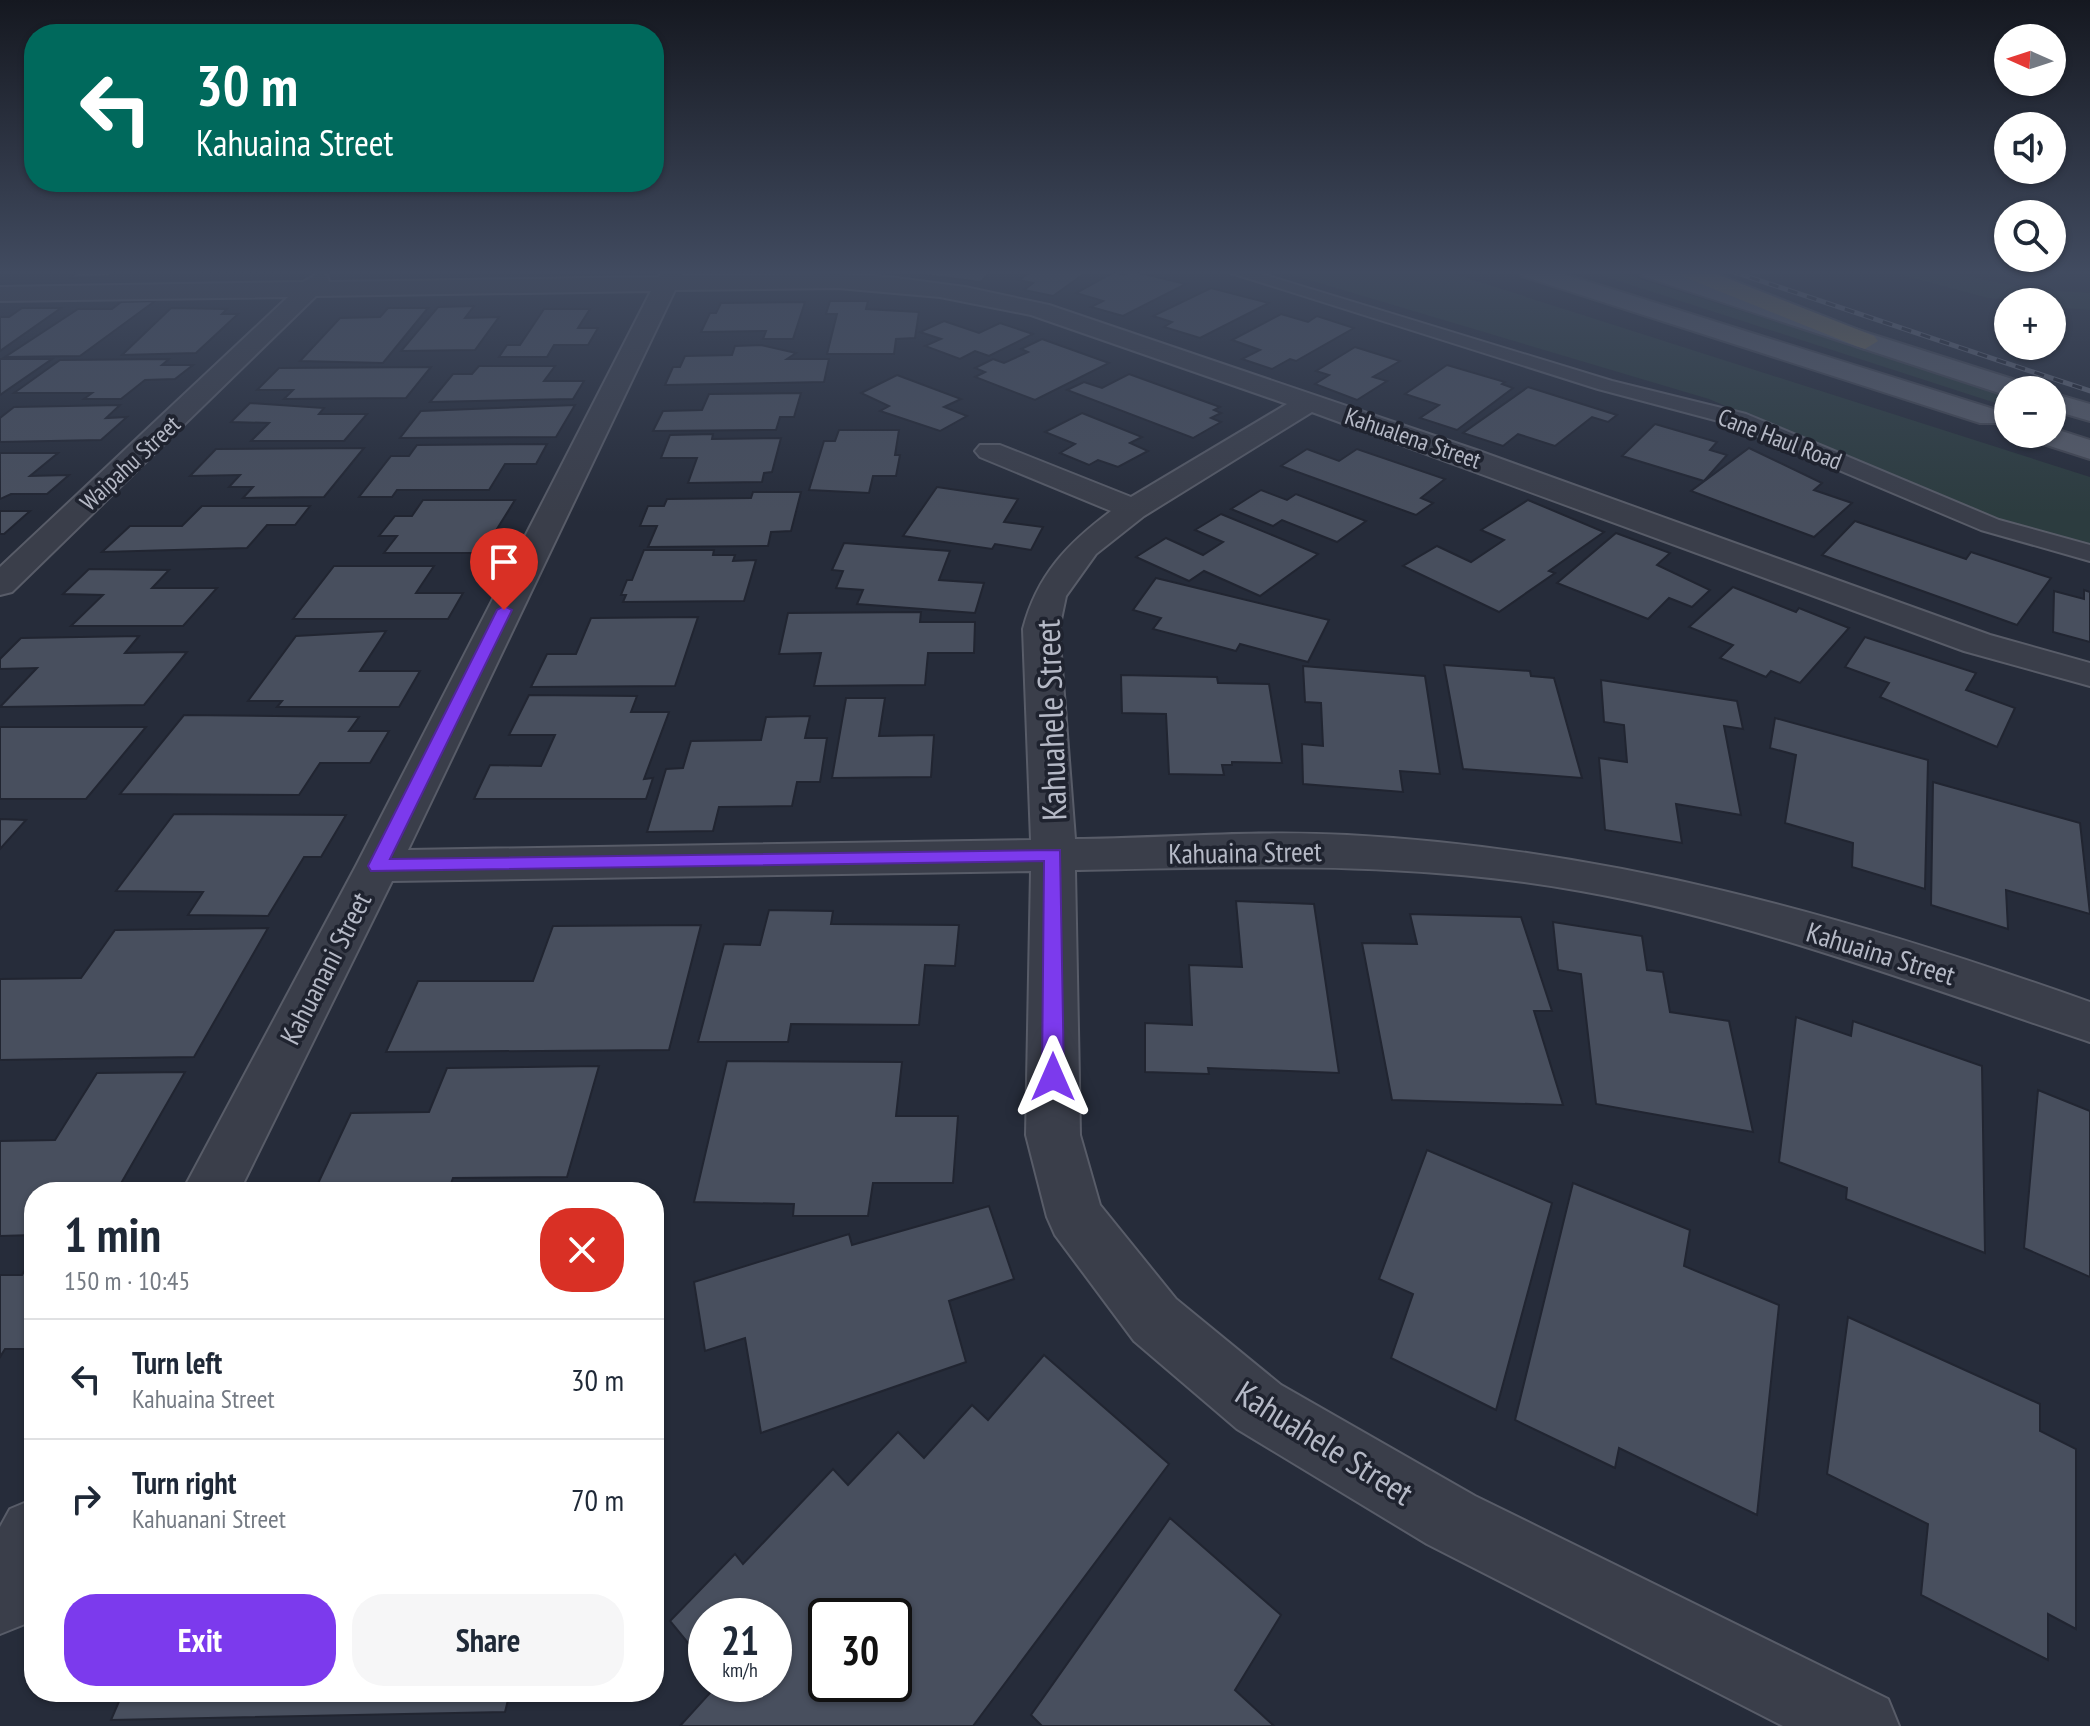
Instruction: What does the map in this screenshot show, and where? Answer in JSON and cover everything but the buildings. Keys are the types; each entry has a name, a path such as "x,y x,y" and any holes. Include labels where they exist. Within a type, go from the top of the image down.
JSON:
{"main road":[{"path":"1791,352 1994,418"},
{"path":"1813,352 1994,418"},
{"path":"1898,352 1994,382"},
{"path":"2066,405 2090,413"},
{"path":"2066,442 2090,450"}],"street":[{"name":"Waipahu Street","path":"0,585 243,352"},
{"name":"Kahuanani Street","path":"215,1182 378,866 633,352"},
{"name":"Kahualena Street","path":"1157,352 1469,457 1964,639 2090,675"},
{"name":"Kahuahele Street","path":"1310,402 1133,509 1084,547 1066,568 1049,596 1041,629 1054,855 1053,1135 1075,1217 1155,1320 1259,1407 1451,1520 1861,1726"},
{"path":"990,451 1133,509"},
{"name":"Kahuaina Street","path":"378,866 1343,850 1468,858 1600,878 1798,927 2090,1022"},
{"path":"0,1599 24,1552"}],"lane":[{"name":"Cane Haul Road","path":"1496,352 1605,385 1738,419 1990,525 2090,553"}],"shaded area":[{"path":"1550,352 1697,352 2090,477 2090,545 2032,533 1960,507 1709,399"},
{"path":"1837,352 1870,352 1994,391 1994,402"}],"railway":[{"path":"1972,352 2090,391"}],"route":[{"path":"504,610 378,866 1054,855 1053,1077"}]}
